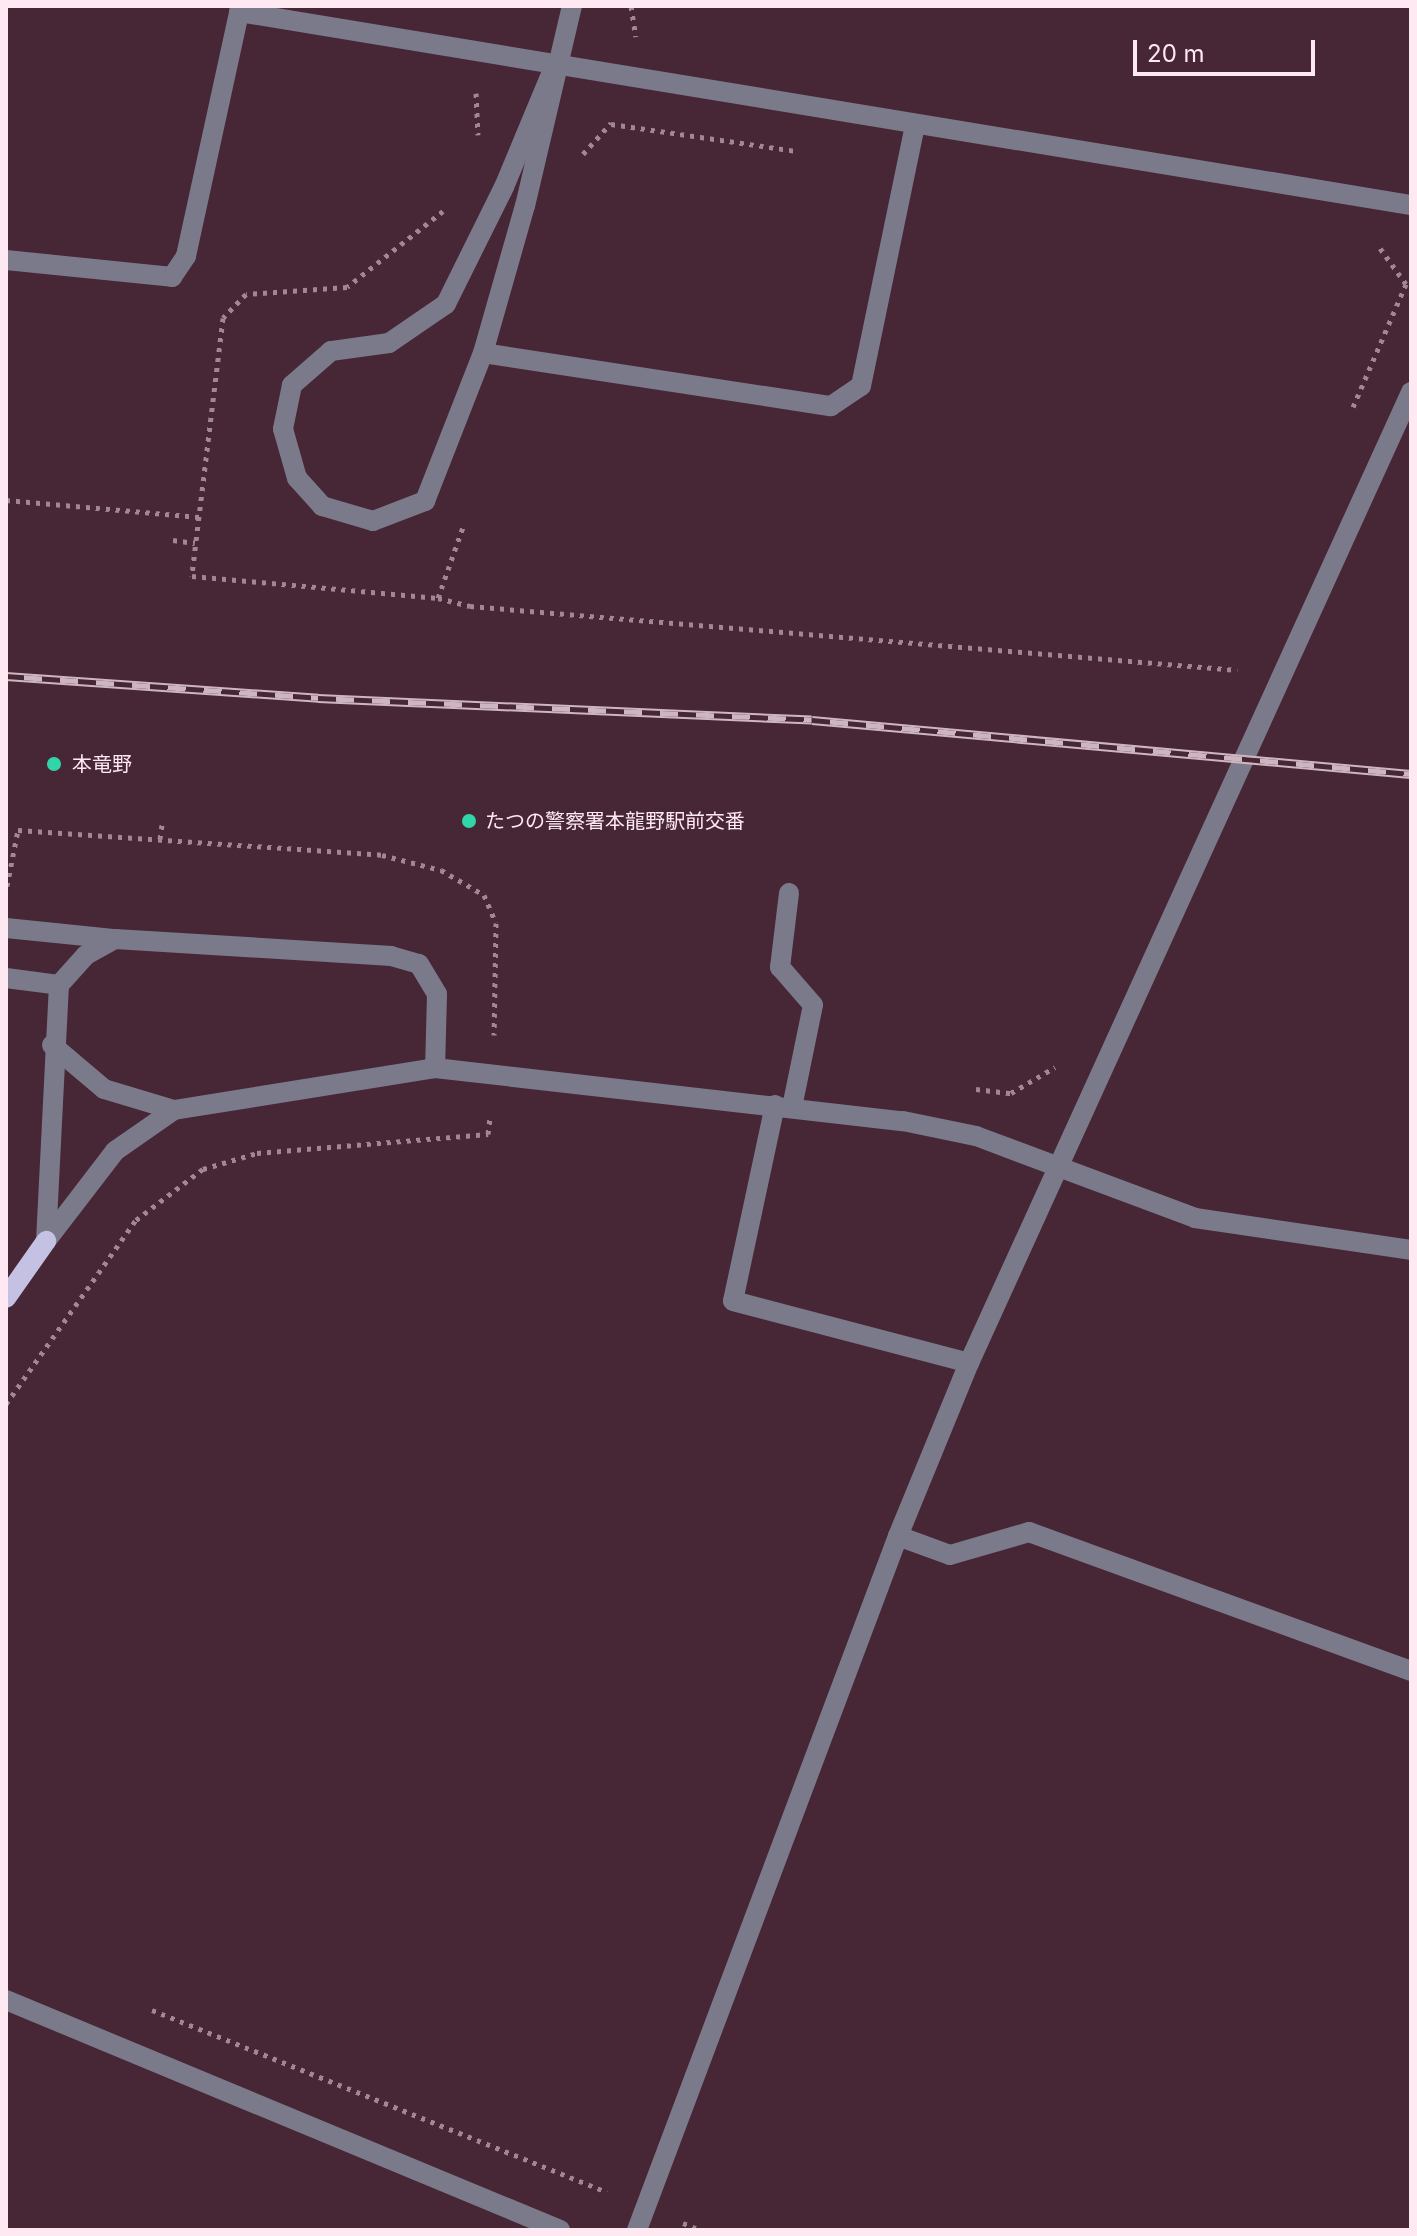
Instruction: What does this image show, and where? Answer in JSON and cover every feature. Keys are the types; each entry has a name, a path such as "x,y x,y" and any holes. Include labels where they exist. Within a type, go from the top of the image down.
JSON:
{"main road":[{"path":"6,1298 46,1241"}],"street":[{"path":"554,67 504,187 446,304 389,343 331,351 292,385 283,429 297,478 322,506 373,521 425,501 483,353 525,206 554,67 572,6"},
{"path":"6,260 172,277 186,256 240,9 554,67 1411,205"},
{"path":"483,353 831,406 861,386 915,125"},
{"path":"637,2230 898,1536 969,1363 1411,392"},
{"path":"789,893 780,967 813,1005 783,1106 733,1301 969,1363"},
{"path":"6,928 115,939 391,956 419,964 437,994 435,1068"},
{"path":"46,1241 52,1045 59,985 86,955 115,939"},
{"path":"6,978 59,985"},
{"path":"52,1045 104,1089 174,1110"},
{"path":"46,1241 115,1151 174,1110 435,1068 783,1106 976,1136 1195,1218 1411,1250"},
{"path":"898,1536 950,1555 1029,1532 1411,1671"},
{"path":"6,2000 560,2230"}],"path":[{"path":"611,124 813,153"},
{"path":"1351,413 1406,284 1373,238"},
{"path":"6,500 199,517"},
{"path":"173,540 196,543"},
{"path":"438,598 470,606 1241,670"},
{"path":"1234,685 1247,656"},
{"path":"160,839 162,824"},
{"path":"6,892 18,830 188,840"},
{"path":"494,1035 510,1037"},
{"path":"966,1088 1011,1093 1059,1065"},
{"path":"137,2004 700,2230"}],"railway":[{"path":"6,676 318,698 812,720 1411,774"}],"place":[{"name":"本竜野","path":"54,764"},
{"name":"たつの警察署本龍野駅前交番","path":"469,821"}]}
